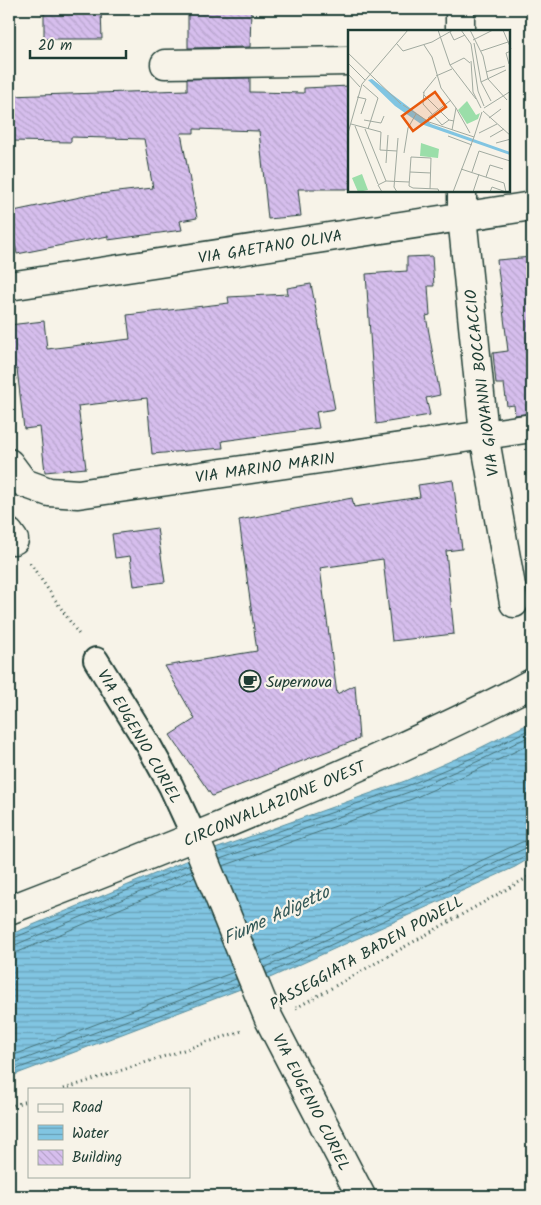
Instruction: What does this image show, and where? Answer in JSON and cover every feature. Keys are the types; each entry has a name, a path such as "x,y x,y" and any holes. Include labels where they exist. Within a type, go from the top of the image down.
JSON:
{"street":[{"path":"460,9 460,30"},
{"path":"165,64 348,62"},
{"name":"VIA GAETANO OLIVA","path":"9,286 462,203 532,206"},
{"name":"VIA GIOVANNI BOCCACCIO","path":"462,203 484,434 514,603"},
{"name":"VIA MARINO MARIN","path":"16,473 49,492 78,494 532,428"},
{"name":"VIA EUGENIO CURIEL","path":"96,660 171,786 268,1015 362,1196"},
{"name":"CIRCONVALLAZIONE OVEST","path":"9,910 197,845 488,707 532,683"}],"path":[{"name":"VIA EUGENIO CURIEL","path":"12,537 96,660"},
{"name":"PASSEGGIATA BADEN POWELL","path":"67,1088 242,1031 268,1015 292,1010 532,875"},
{"path":"9,1107 28,1100"}],"water":[{"name":"Fiume Adigetto","path":"532,722 532,857 515,867 272,977 9,1077 9,935 207,852 405,781 478,749"}],"building":[{"path":"44,9 101,9 102,39 44,39"},
{"path":"188,9 251,9 250,47 188,48"},
{"path":"250,78 250,92 304,93 304,88 348,86 348,189 298,189 301,216 268,219 259,131 194,129 194,133 181,133 197,218 180,221 182,230 108,240 108,236 17,254 9,212 90,195 153,188 144,139 71,137 71,142 9,141 9,96 187,90 187,79"},
{"path":"432,256 434,286 428,286 430,315 426,316 440,395 426,398 430,415 376,424 366,274 407,271 407,257"},
{"path":"532,257 532,413 515,415 514,405 507,406 504,384 496,384 493,353 508,351 497,260"},
{"path":"311,284 335,409 316,412 319,428 222,441 223,448 152,454 147,398 78,406 86,468 45,472 40,427 24,429 17,369 9,370 9,325 44,321 47,349 130,339 127,315 229,303 228,297 288,294 287,288"},
{"path":"453,480 462,549 446,551 454,634 392,641 383,559 320,568 337,694 355,685 359,739 212,796 170,735 195,719 165,666 257,651 239,520 352,498 354,507 420,497 418,485"},
{"path":"157,528 165,582 134,586 130,556 115,558 112,534"}],"place":[{"name":"Supernova","path":"250,681"}]}
